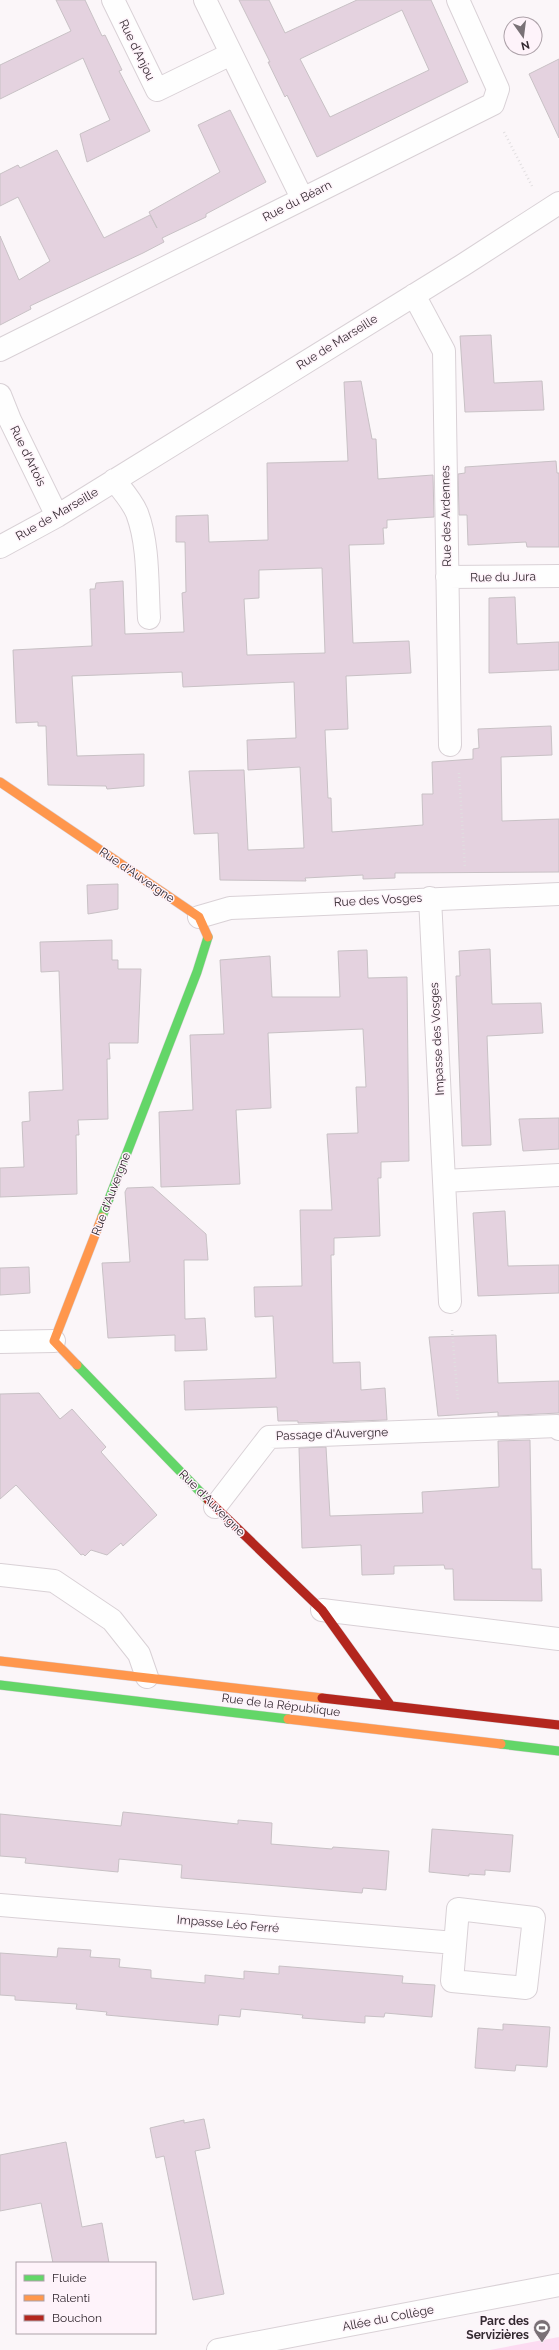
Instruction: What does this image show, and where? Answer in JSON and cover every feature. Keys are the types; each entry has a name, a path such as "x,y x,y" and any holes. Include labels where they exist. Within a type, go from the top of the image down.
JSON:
{"street":[{"name":"Rue d'Anjou","path":"113,0 157,90 231,54"},
{"path":"205,0 302,198"},
{"path":"458,0 498,89 491,106"},
{"name":"Rue du Béarn","path":"0,350 302,198 491,106"},
{"name":"Rue de Marseille","path":"0,547 57,516 414,295 552,207"},
{"name":"Rue des Ardennes","path":"414,295 444,351 450,745"},
{"name":"Rue d'Artois","path":"0,395 10,420 57,516"},
{"path":"114,480 131,501 137,513 144,539 149,618"},
{"name":"Rue du Jura","path":"447,577 559,576"},
{"name":"Rue d'Auvergne","path":"0,782 199,917 208,936 197,972 54,1341 215,1507 322,1610 390,1706"},
{"name":"Rue des Vosges","path":"199,917 230,908 467,896 559,894"},
{"name":"Impasse des Vosges","path":"430,898 450,1302"},
{"path":"444,1180 559,1175"},
{"path":"0,1342 54,1341"},
{"name":"Passage d'Auvergne","path":"215,1507 269,1437 460,1429 558,1427"},
{"path":"0,1575 54,1581 112,1620 139,1654 148,1677"},
{"path":"322,1610 559,1639"},
{"name":"Rue de la République","path":"0,1661 559,1725"},
{"name":"Rue de la République","path":"0,1685 470,1739 559,1751"},
{"name":"Impasse Léo Ferré","path":"0,1905 455,1943"},
{"path":"458,1909 534,1918 526,1988 452,1981 455,1943 458,1909"},
{"name":"Allée du Collège","path":"218,2350 559,2285"}],"path":[{"path":"491,106 552,207"},
{"path":"450,745 458,758 467,896"},
{"path":"450,1302 460,1429"}],"shaded area":[{"name":"Parc des Servizières","path":"559,2337 559,2350 490,2350"}],"building":[{"path":"56,0 85,0 102,36 105,35 122,70 119,71 150,131 87,162 80,134 110,120 83,58 0,99 0,65 71,31"},
{"path":"239,0 269,0 285,33 357,0 431,0 468,82 317,157 287,95 285,97 268,62 270,62","holes":["402,10 429,70 330,117 300,59"]},
{"path":"559,59 559,138 529,74"},
{"path":"230,110 266,182 206,214 206,217 162,238 164,242 30,306 31,309 0,325 0,236 19,280 50,261 18,197 0,206 0,174 18,165 20,168 57,150 104,238 150,215 157,228 149,212 220,172 198,125"},
{"path":"491,335 494,383 542,381 544,410 465,412 460,336"},
{"path":"361,381 372,439 376,439 378,479 433,475 434,517 387,520 387,528 383,528 384,544 349,545 353,643 409,641 411,673 346,676 348,729 325,730 328,798 331,798 332,832 423,825 422,794 433,794 432,762 473,759 473,749 479,748 478,729 551,726 552,755 501,757 502,821 559,819 559,872 395,873 395,878 363,879 363,875 305,878 306,881 220,880 218,833 194,834 189,771 244,770 248,850 304,848 300,767 248,770 247,740 296,738 294,682 183,687 182,672 72,676 77,756 144,754 144,786 107,789 106,786 48,785 46,726 38,726 38,722 16,723 13,650 92,646 90,589 95,589 96,583 123,581 125,634 184,632 182,593 186,592 185,542 176,542 176,516 208,515 209,542 268,540 267,463 348,461 344,382","holes":["322,568 325,653 247,655 244,599 259,598 259,570"]},
{"path":"556,461 557,473 559,473 559,547 527,547 526,542 468,545 467,515 459,515 458,474 465,473 465,467"},
{"path":"515,597 517,644 559,642 559,670 489,673 489,598"},
{"path":"118,884 118,909 88,914 87,885"},
{"path":"112,940 112,960 118,960 118,969 141,969 138,1043 109,1043 110,1059 107,1059 108,1119 78,1120 79,1135 76,1135 77,1194 0,1197 0,1168 24,1167 22,1122 30,1121 29,1092 63,1090 59,971 41,972 40,942"},
{"path":"490,949 492,1004 541,1003 543,1033 487,1036 491,1145 462,1146 456,976 460,976 459,951"},
{"path":"367,950 368,978 407,977 409,1161 381,1162 381,1178 378,1178 380,1236 334,1238 334,1255 331,1255 333,1363 360,1362 361,1390 385,1388 387,1420 298,1423 298,1421 278,1421 277,1407 185,1410 184,1381 276,1378 273,1316 255,1317 254,1287 302,1286 300,1210 332,1210 327,1134 358,1133 356,1087 366,1087 363,1029 268,1033 271,1108 236,1110 240,1184 161,1187 159,1112 193,1110 190,1035 224,1034 220,960 270,956 272,997 340,997 338,951"},
{"path":"559,1118 559,1149 523,1151 519,1119"},
{"path":"153,1187 206,1234 208,1260 184,1260 185,1319 205,1318 207,1350 175,1351 175,1335 108,1338 102,1263 130,1262 125,1192 127,1188"},
{"path":"505,1211 508,1266 559,1265 559,1293 478,1296 473,1213"},
{"path":"29,1267 30,1293 0,1295 0,1268"},
{"path":"496,1335 498,1383 559,1381 559,1413 498,1416 498,1412 438,1416 429,1337"},
{"path":"39,1393 60,1419 72,1409 106,1447 101,1452 157,1515 123,1546 121,1543 107,1555 91,1550 85,1556 83,1554 81,1555 16,1485 0,1499 0,1394"},
{"path":"530,1440 532,1569 541,1569 542,1601 454,1600 453,1569 445,1569 444,1565 394,1566 394,1574 362,1575 361,1545 302,1548 299,1448 326,1447 330,1516 423,1513 422,1492 499,1487 498,1441"},
{"path":"123,1812 238,1824 238,1820 272,1823 271,1844 332,1849 333,1847 389,1851 386,1890 363,1888 362,1893 181,1878 182,1865 119,1859 118,1872 25,1863 26,1858 0,1856 0,1814 121,1826"},
{"path":"432,1829 513,1835 510,1872 485,1870 485,1875 469,1874 469,1876 429,1872"},
{"path":"58,1948 91,1950 90,1957 120,1959 119,1967 151,1970 151,1978 205,1983 205,1975 244,1979 244,1971 279,1974 279,1966 403,1976 402,1983 435,1985 432,2017 385,2013 384,2017 365,2016 365,2023 302,2018 303,2015 241,2009 240,2017 219,2015 218,2025 106,2015 107,2012 76,2009 77,2004 15,2000 15,1996 0,1995 0,1953 57,1957"},
{"path":"503,2024 550,2027 547,2067 516,2065 515,2071 475,2068 478,2028 503,2030"},
{"path":"204,2119 210,2148 195,2151 224,2294 193,2300 164,2156 156,2158 150,2128 184,2120 184,2123"},
{"path":"66,2142 82,2227 102,2223 109,2262 53,2262 41,2203 0,2211 0,2155"}],"traffic: fast":[{"path":"102,1217 197,972 208,937"},
{"path":"77,1365 208,1500"},
{"path":"0,1685 288,1719"},
{"path":"501,1744 559,1751"}],"traffic: slow":[{"path":"0,782 199,917 208,937"},
{"path":"77,1365 54,1341 102,1217"},
{"path":"0,1661 322,1698"},
{"path":"288,1719 501,1744"}],"traffic: jam":[{"path":"208,1500 322,1610 391,1706"},
{"path":"322,1698 559,1725"}],"place":[{"name":"Parc des Servizières","path":"542,2343"}]}
